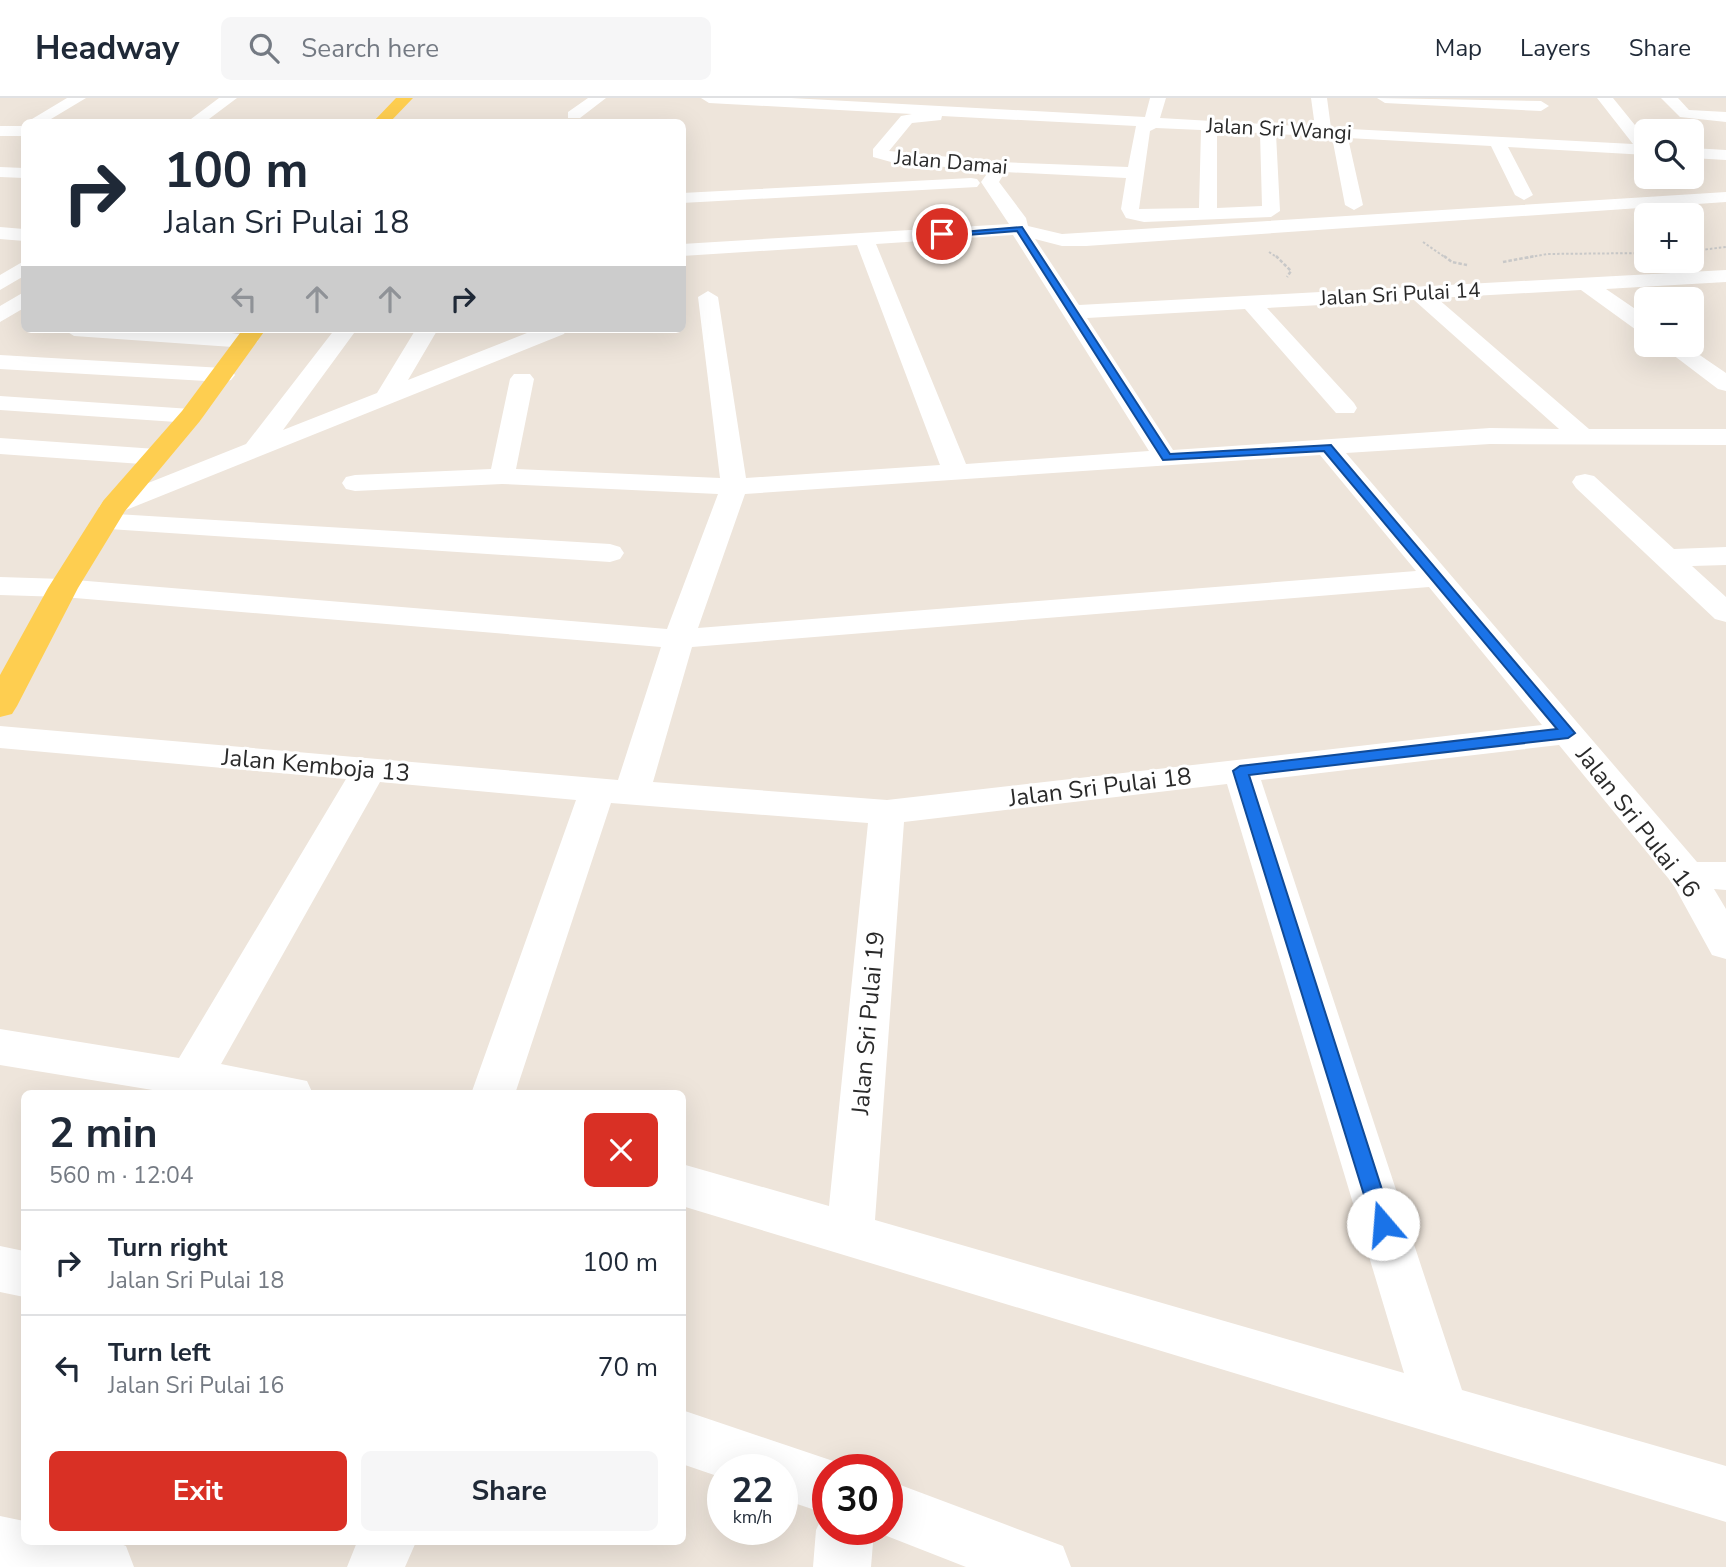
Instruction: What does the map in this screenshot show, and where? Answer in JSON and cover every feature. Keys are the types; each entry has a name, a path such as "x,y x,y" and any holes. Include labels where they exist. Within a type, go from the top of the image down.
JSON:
{"main road":[{"path":"384,119 405,98"},
{"path":"0,706 63,588 108,514 191,416 251,335"}],"street":[{"path":"42,119 78,98"},
{"path":"199,119 229,98"},
{"path":"574,115 598,98"},
{"name":"Jalan Sri Wangi","path":"709,98 984,105 1147,127 1209,125 1569,146 1634,139"},
{"path":"1385,98 1546,111 1582,168"},
{"path":"1605,98 1634,128"},
{"path":"1669,98 1679,116 1726,117"},
{"path":"1158,101 1134,151 1136,173 1130,209 1133,214 1144,216 1271,211 1268,128"},
{"path":"1321,109 1332,132 1354,205"},
{"name":"Jalan Damai","path":"1136,173 995,174 883,155 879,150 907,119 916,116 1147,127"},
{"path":"1208,214 1209,125"},
{"path":"0,131 21,129"},
{"path":"889,138 916,139"},
{"path":"1497,141 1524,195"},
{"path":"1704,157 1724,170"},
{"path":"1308,208 1595,191 1724,170"},
{"path":"0,172 21,173"},
{"path":"686,198 834,190 995,174 1007,206 1017,218 1019,229 1167,458"},
{"path":"820,208 834,190"},
{"path":"686,250 1019,229 1062,240 1086,240 1726,197"},
{"path":"980,208 1007,206"},
{"path":"789,244 805,226"},
{"path":"0,233 21,235"},
{"path":"865,240 956,472"},
{"path":"0,263 21,266"},
{"path":"0,284 21,268"},
{"name":"Jalan Sri Pulai 14","path":"1075,312 1726,276"},
{"path":"1586,284 1634,318"},
{"path":"0,292 21,296"},
{"path":"1419,293 1582,436"},
{"path":"495,1090 679,639 734,487 708,297"},
{"path":"0,316 21,298"},
{"path":"1250,302 1345,408"},
{"path":"0,324 21,326"},
{"path":"192,333 251,335"},
{"path":"256,450 343,333"},
{"path":"386,397 425,333"},
{"path":"484,358 500,333"},
{"path":"108,514 256,450 546,333"},
{"path":"1688,357 1726,384"},
{"path":"0,362 223,374"},
{"path":"502,476 522,379"},
{"path":"0,402 191,416"},
{"path":"355,483 502,476 734,487 1490,436 1726,437"},
{"path":"0,446 156,457"},
{"name":"Jalan Sri Pulai 16","path":"1327,447 1687,875 1726,944"},
{"path":"1585,482 1726,613"},
{"path":"108,514 610,553"},
{"path":"1666,558 1726,556"},
{"path":"0,586 63,588 679,639 1438,578"},
{"name":"Jalan Sri Pulai 18","path":"615,791 887,812 1568,733"},
{"name":"Jalan Kemboja 13","path":"0,737 615,791"},
{"path":"190,1078 369,770"},
{"path":"1240,771 1442,1410"},
{"name":"Jalan Sri Pulai 19","path":"850,1235 887,812"},
{"path":"1687,875 1726,876"},
{"path":"0,1047 265,1090"},
{"path":"686,1186 1726,1494"},
{"path":"0,1269 21,1273"},
{"path":"686,1438 733,1454"},
{"path":"903,1514 1042,1567"},
{"path":"0,1545 105,1567"},
{"path":"376,1567 386,1545"},
{"path":"842,1567 844,1545"}],"path":[{"path":"1414,236 1451,262 1472,266"},
{"path":"1704,250 1726,247"},
{"path":"1494,263 1547,254 1634,253"}],"route":[{"path":"942,234 1019,229 1041,258 1167,458 1327,447 1568,733 1240,771 1383,1224"}]}
